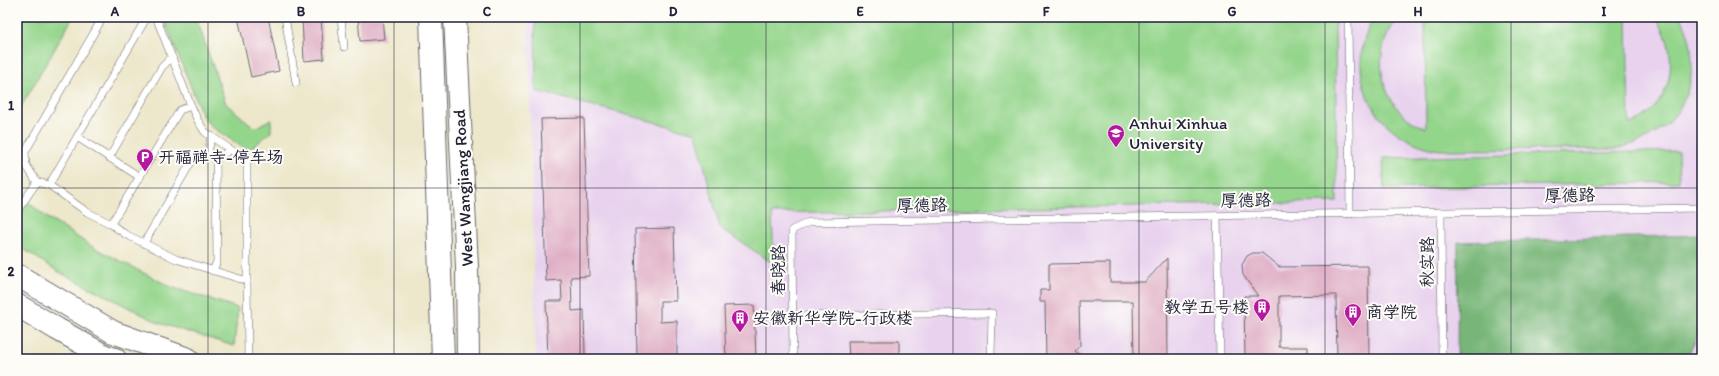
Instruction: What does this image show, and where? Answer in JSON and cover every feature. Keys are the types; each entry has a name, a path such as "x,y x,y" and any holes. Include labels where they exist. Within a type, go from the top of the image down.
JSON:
{"main road":[{"name":"West Wangjiang Road","path":"431,17 443,359"},
{"name":"West Wangjiang Road","path":"456,17 467,267 468,359"},
{"path":"17,275 113,332 188,359"},
{"path":"17,305 57,330 105,356 115,359"}],"lane":[{"path":"103,17 25,152 26,165 37,182 49,185 87,212 111,224 125,234 176,259 247,281"},
{"path":"49,185 147,17"},
{"path":"156,17 191,106 205,132 247,161 248,359"},
{"path":"285,17 296,83"},
{"path":"341,17 344,47"},
{"path":"1348,17 1350,214"},
{"path":"109,158 162,66 172,57"},
{"path":"111,224 180,110 191,106"},
{"path":"208,155 211,136"},
{"path":"77,137 140,177"},
{"path":"144,243 193,159 208,155 216,158 231,150"},
{"path":"213,271 217,261 216,158"},
{"path":"17,211 37,182"},
{"name":"厚德路","path":"792,230 809,222 1702,208"},
{"name":"秋实路","path":"1441,212 1442,359"},
{"path":"1217,216 1220,359"},
{"name":"春晓路","path":"792,230 793,359"},
{"path":"793,316 992,313 991,359"}],"path":[{"path":"1697,359 1702,349"}],"shaded area":[{"name":"Anhui Xinhua University","path":"528,17 1702,17 1702,359 536,359"}],"green space":[{"path":"17,17 73,17 17,114"},
{"path":"163,17 196,17 226,104 255,128 271,119 271,132 248,151 212,127 203,117"},
{"path":"535,17 1335,17 1337,202 772,213 774,264 720,228 696,133 536,91"},
{"path":"1374,17 1400,17 1390,31 1383,47 1381,63 1383,80 1389,95 1398,109 1411,120 1426,128 1425,17 1627,17 1629,124 1644,116 1656,106 1664,93 1669,78 1671,62 1669,46 1655,17 1681,17 1691,48 1692,64 1690,80 1686,95 1679,109 1669,122 1656,133 1647,138 1616,149 1439,150 1416,144 1397,133 1381,118 1370,101 1363,82 1361,61 1365,39"},
{"path":"1678,151 1679,182 1384,189 1383,158"},
{"path":"17,193 46,217 91,246 171,287 238,308 234,346 159,323 59,272 17,245"},
{"path":"1702,235 1702,310 1697,337 1687,359 1457,359 1458,242"}],"building":[{"path":"238,17 268,17 279,71 251,77"},
{"path":"302,17 321,17 324,59 304,61"},
{"path":"358,17 382,17 384,39 360,41"},
{"path":"584,118 589,276 571,277 572,311 584,310 585,359 548,359 546,301 562,301 561,280 546,281 541,119"},
{"path":"674,228 676,301 660,301 660,322 677,321 677,359 637,359 635,229"},
{"path":"1253,253 1262,253 1279,267 1368,266 1369,359 1337,359 1336,295 1279,296 1279,347 1308,347 1308,359 1245,359 1244,296 1258,296 1243,275 1242,265 1247,256"},
{"path":"1167,258 1168,359 1134,359 1133,301 1079,301 1080,345 1075,351 1084,359 1046,359 1045,302 1040,302 1040,290 1049,290 1049,264 1110,263 1110,282 1145,282"},
{"name":"安徽新华学院-行政楼","path":"754,305 756,359 726,359 724,306"},
{"path":"848,341 899,341 899,359 849,359"}],"place":[{"name":"Anhui Xinhua University","path":"1116,148"},
{"name":"开福禅寺-停车场","path":"145,172"},
{"name":"教学五号楼","path":"1262,322"},
{"name":"商学院","path":"1353,327"},
{"name":"安徽新华学院-行政楼","path":"740,333"}]}
